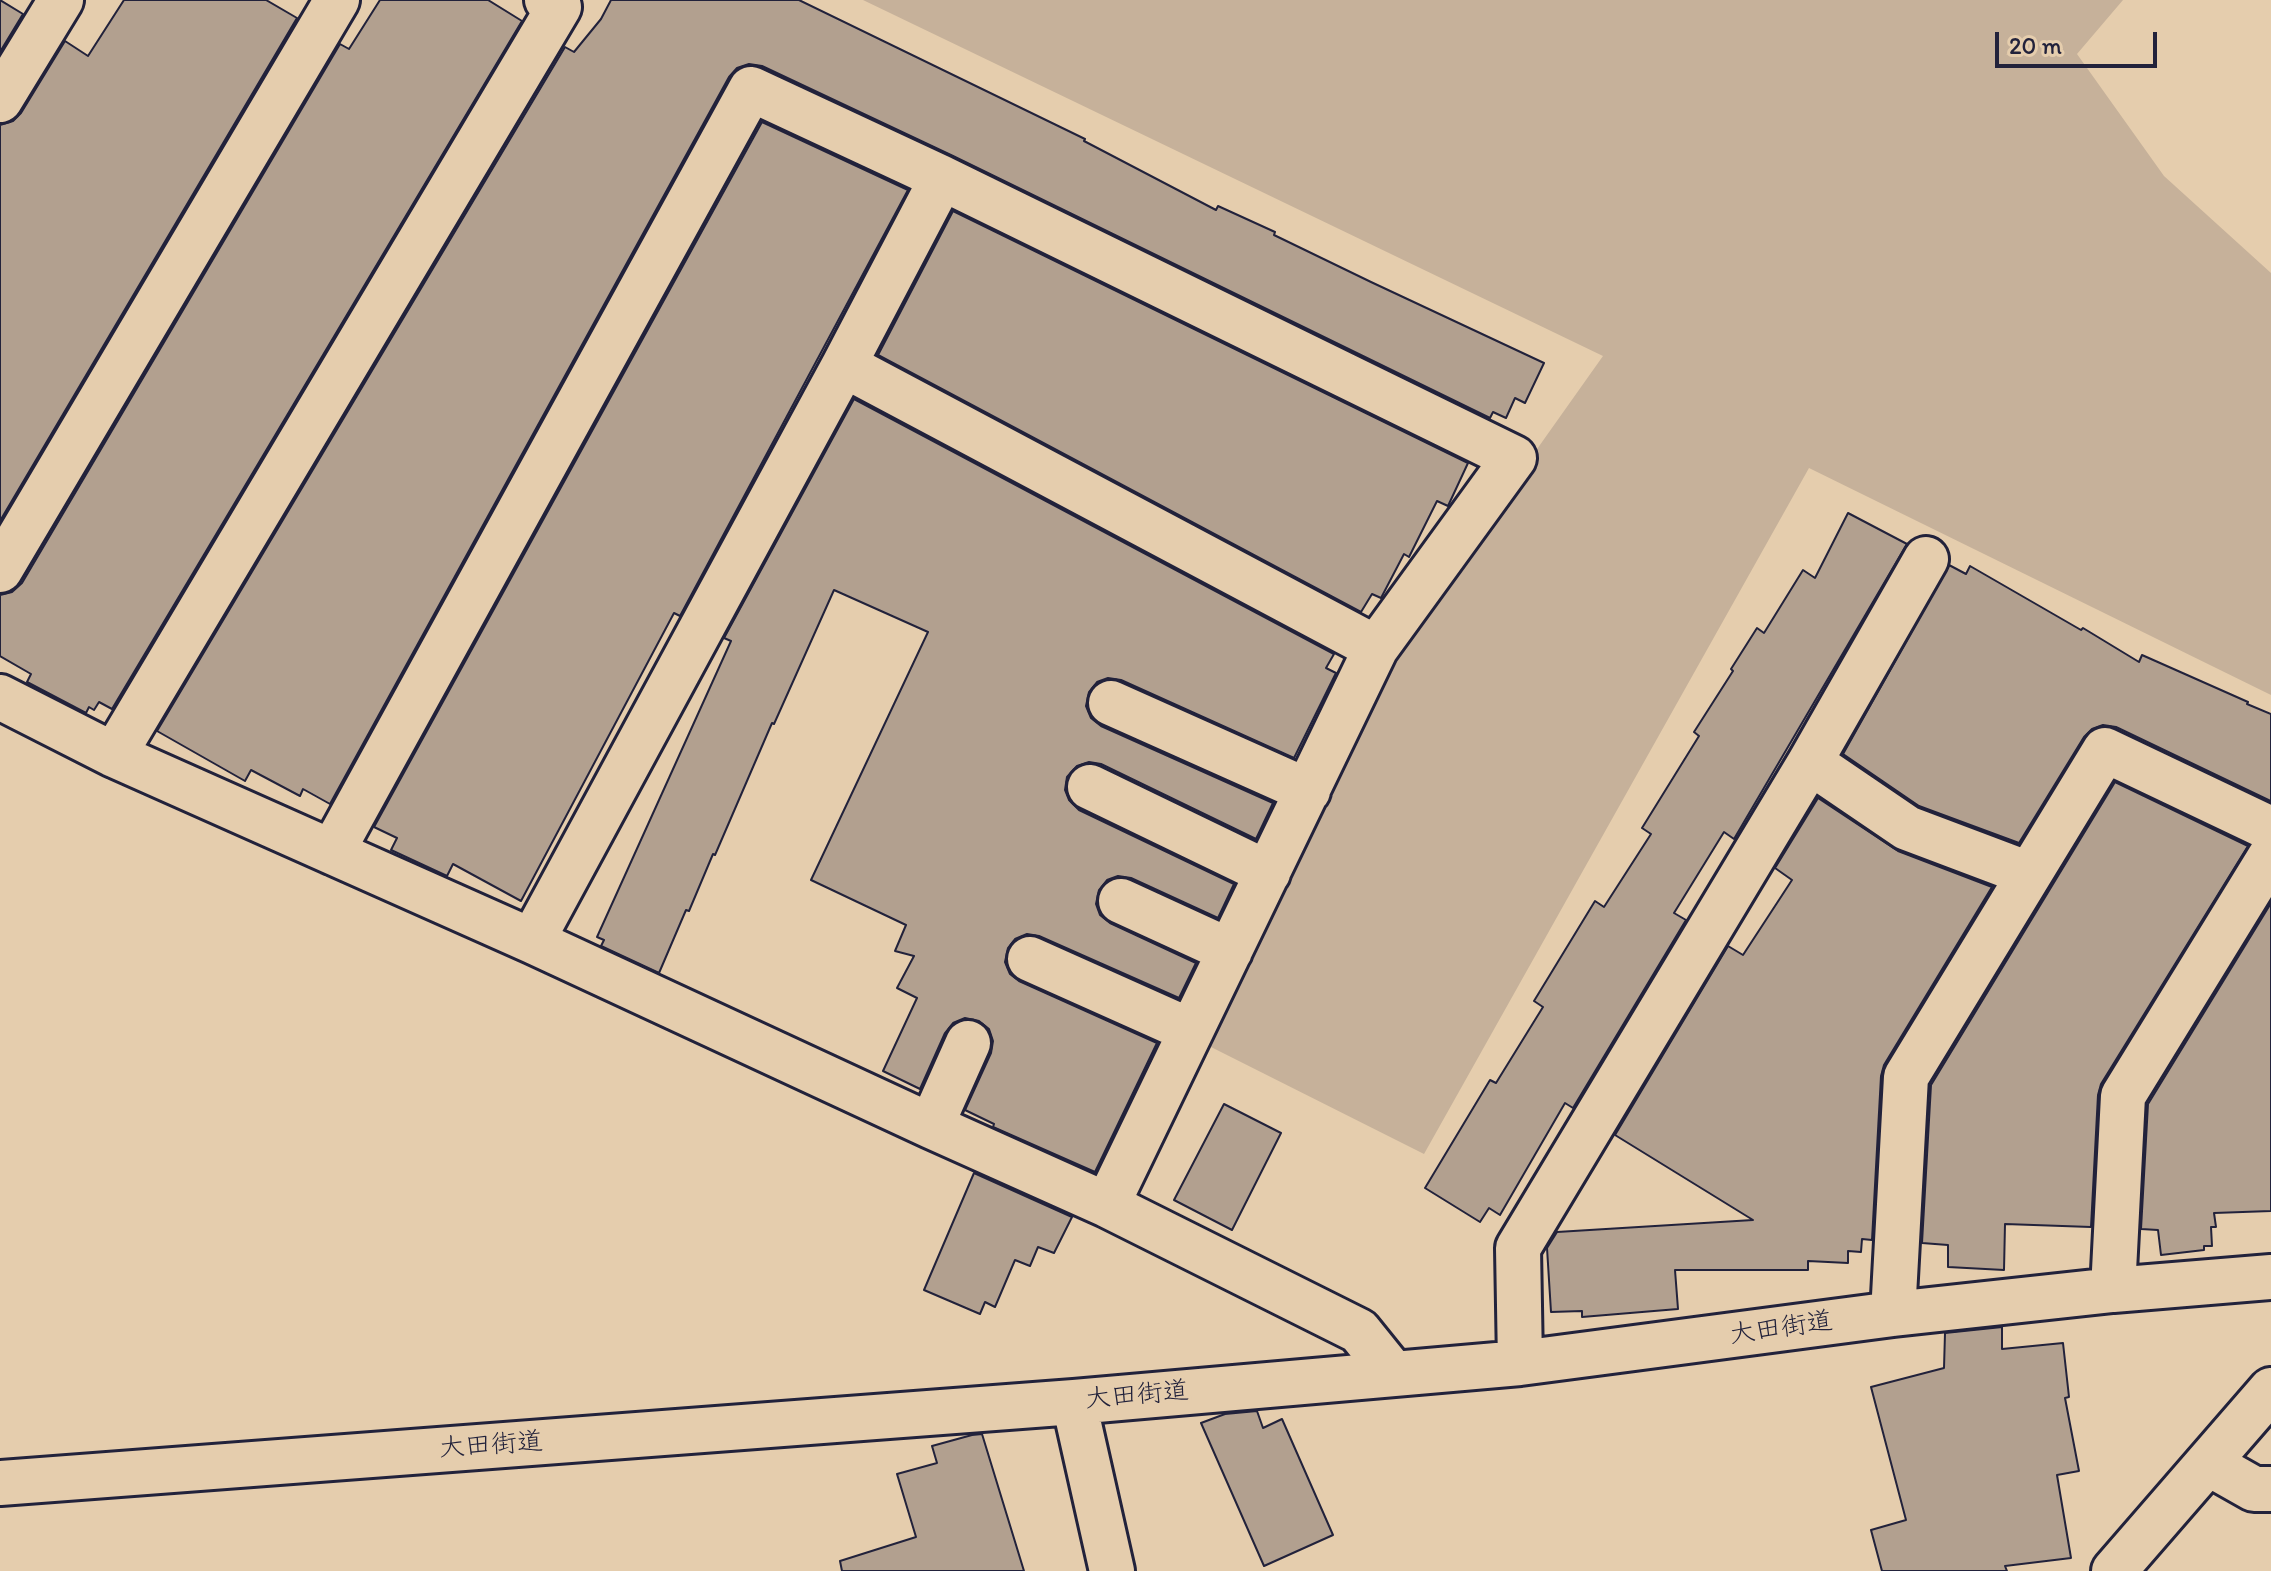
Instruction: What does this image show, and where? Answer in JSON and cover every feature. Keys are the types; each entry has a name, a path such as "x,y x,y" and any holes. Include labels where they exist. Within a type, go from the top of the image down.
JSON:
{"street":[{"path":"0,100 61,0"},
{"path":"0,570 337,0"},
{"path":"114,755 559,7 547,0"},
{"path":"332,852 751,89 942,178 1514,458 1376,648 1107,1205"},
{"path":"532,941 942,178"},
{"path":"844,365 1376,648"},
{"path":"1520,1363 1518,1248 1810,762 1926,559"},
{"path":"0,697 114,755 532,941 1107,1205 1359,1331 1392,1372"},
{"path":"1111,703 1308,791"},
{"path":"1893,1314 1906,1077 2105,750 2271,829"},
{"path":"1810,762 1907,828 2029,874"},
{"path":"1090,787 1268,873"},
{"path":"2113,1290 2123,1096 2271,855"},
{"path":"1121,901 1230,951"},
{"path":"1030,959 1191,1031"},
{"path":"931,1126 968,1043"},
{"name":"大田街道","path":"0,1483 1074,1402 1520,1363 1893,1314 2113,1290 2271,1277"},
{"path":"2114,1571 2271,1390"},
{"path":"1074,1402 1112,1571"},
{"path":"2208,1463 2254,1489 2271,1489"}],"shaded area":[{"path":"863,0 2123,0 2077,54 2164,176 2271,273 2271,695 1809,468 1424,1154 1209,1046 1391,655 1603,356"}],"building":[{"path":"0,0 23,14 0,52"},
{"path":"124,0 266,0 297,18 0,521 0,125 13,121 21,113 65,41 88,56"},
{"path":"380,0 488,0 522,21 112,709 99,702 94,710 89,707 86,713 27,682 31,674 0,656 0,595 12,592 22,583 340,44 349,49"},
{"path":"611,0 799,0 1085,139 1216,210 1218,206 1275,232 1274,235 1544,363 1525,403 1515,398 1506,418 1493,412 1490,418 953,156 762,66 749,64 737,68 729,77 330,804 303,789 300,796 251,770 245,781 157,731 565,47 574,52 601,19"},
{"path":"762,122 908,190 680,616 674,613 521,901 453,864 447,876 391,850 397,838 374,827"},
{"path":"953,211 1468,463 1448,506 1437,501 1409,557 1404,554 1381,598 1372,594 1361,612 878,355"},
{"path":"854,399 1334,654 1326,668 1336,673 1294,758 1121,680 1108,678 1097,682 1089,692 1086,706 1091,718 1101,726 1273,803 1256,839 1101,764 1089,762 1077,766 1067,777 1065,790 1069,800 1079,810 1234,884 1218,918 1131,878 1118,876 1107,880 1099,890 1096,904 1100,915 1110,923 1196,963 1179,998 1039,936 1027,934 1015,939 1008,948 1005,962 1010,974 1019,981 1157,1043 1095,1172 993,1127 994,1124 965,1110 991,1053 993,1041 989,1029 979,1021 965,1018 953,1023 945,1033 920,1089 883,1071 917,998 897,988 914,956 895,951 906,925 811,880 928,632 834,590 659,973 601,946 604,940 597,937 731,641 724,638"},
{"path":"1848,513 1907,544 1734,839 1724,832 1674,913 1686,920 1573,1108 1565,1103 1500,1215 1489,1208 1480,1222 1425,1188 1490,1080 1496,1083 1543,1007 1534,1001 1595,901 1604,907 1651,834 1642,828 1699,736 1694,732 1733,671 1731,669 1757,628 1764,633 1803,570 1815,578"},
{"path":"1949,565 1966,574 1970,566 2139,662 2142,655 2271,714 2271,801 2116,727 2103,725 2092,729 2084,737 2019,843 1919,806 1843,754"},
{"path":"2115,782 2248,846 2101,1084 2091,1227 2005,1224 2004,1270 1948,1267 1948,1245 1922,1243 1931,1085"},
{"path":"1818,798 1898,851 1992,887 1884,1065 1872,1240 1862,1239 1861,1252 1848,1251 1848,1263 1808,1261 1808,1270 1675,1270 1678,1309 1582,1317 1582,1311 1551,1312 1547,1248 1557,1232 1753,1220 1615,1135 1728,946 1743,955 1792,880 1775,868"},
{"path":"2271,903 2271,1211 2214,1213 2216,1227 2211,1227 2212,1246 2204,1246 2204,1250 2161,1255 2158,1230 2141,1229 2148,1104"},
{"path":"1224,1104 1281,1133 1232,1230 1174,1200"},
{"path":"974,1173 1072,1217 1054,1253 1038,1247 1030,1266 1015,1260 995,1307 985,1302 980,1314 924,1290"},
{"path":"2002,1327 2002,1349 2063,1343 2069,1397 2065,1398 2079,1471 2057,1475 2071,1558 2005,1566 2007,1571 1882,1571 1871,1530 1906,1520 1871,1387 1944,1368 1945,1333"},
{"path":"1257,1411 1263,1428 1282,1419 1333,1535 1264,1566 1201,1423 1225,1414"},
{"path":"982,1434 1024,1571 842,1571 840,1561 916,1537 897,1474 937,1463 932,1446"}]}
